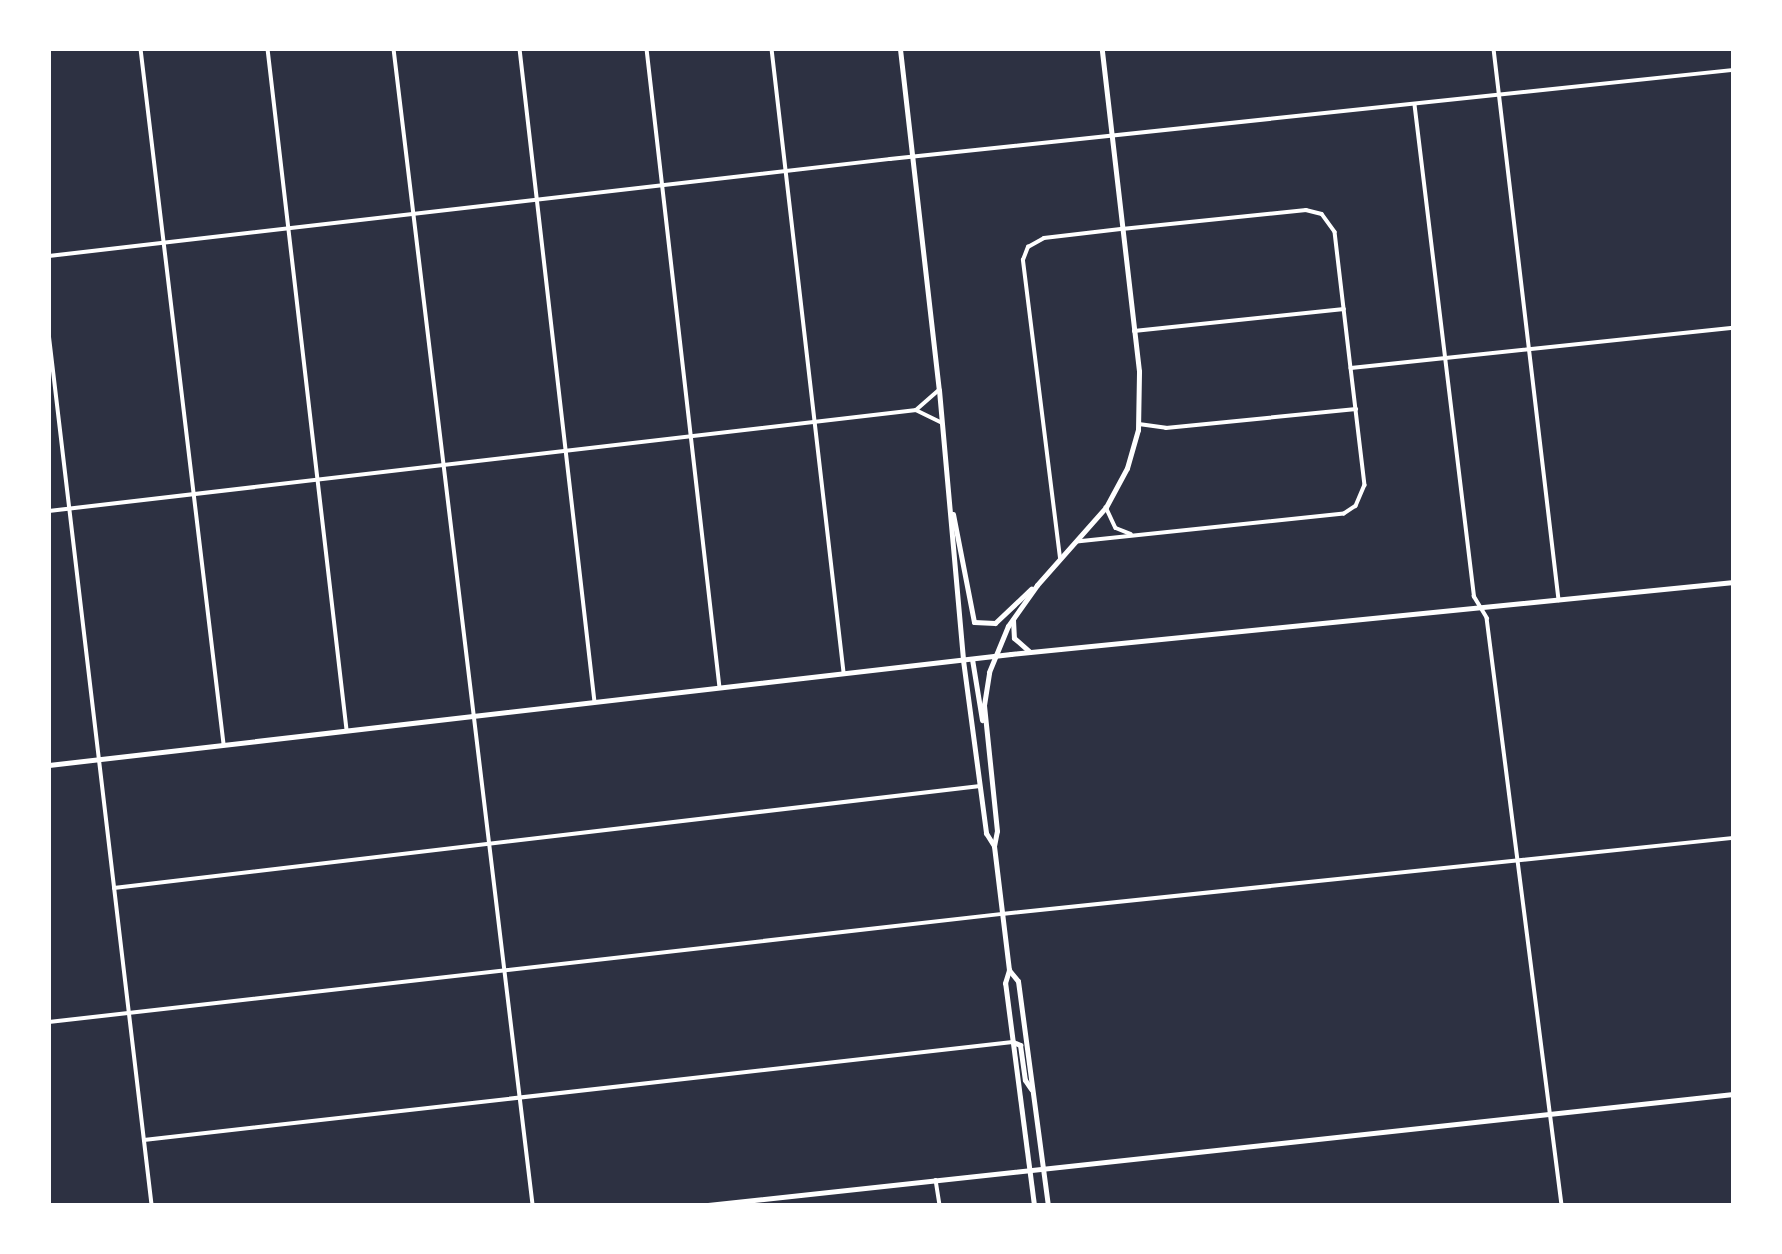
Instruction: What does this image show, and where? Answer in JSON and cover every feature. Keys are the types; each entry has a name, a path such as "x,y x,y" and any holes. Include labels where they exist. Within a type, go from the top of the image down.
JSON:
{"main road":[{"path":"900,49 939,390 963,660 986,833 994,846"},
{"path":"951,507 960,534 974,622 995,623 1037,585 1106,508 1127,468 1139,425 1133,331 1102,49"},
{"path":"984,726 986,684 994,656 1013,618 1037,585"},
{"path":"1013,618 1014,638 1030,652"},
{"path":"972,659 984,726 997,831 994,846 1009,970 1005,983 1034,1205"},
{"path":"1009,970 1018,981 1048,1205"},
{"path":"1013,1042 1020,1045 1025,1080 1032,1092"}],"street":[{"path":"141,49 224,744"},
{"path":"268,49 347,730"},
{"path":"394,49 471,716 533,1205"},
{"path":"520,49 595,702"},
{"path":"647,49 720,688"},
{"path":"772,49 844,672"},
{"path":"1494,49 1559,600"},
{"path":"49,256 1111,134 1415,105 1733,70"},
{"path":"1415,105 1474,596 1487,618 1562,1205"},
{"path":"1060,561 1023,260 1028,247 1044,238 1306,209 1329,220 1344,309 1365,485 1356,506 1344,514 1133,534 1077,542"},
{"path":"1133,331 1344,309"},
{"path":"1351,368 1529,352 1733,328"},
{"path":"49,333 152,1205"},
{"path":"916,410 939,390"},
{"path":"1139,425 1166,428 1356,409"},
{"path":"49,511 916,410 942,423"},
{"path":"1106,508 1116,528 1133,534"},
{"path":"49,765 844,672 1733,582"},
{"path":"114,888 980,786"},
{"path":"49,1022 1002,914 1733,838"},
{"path":"144,1140 1013,1042"},
{"path":"708,1205 1733,1094"},
{"path":"936,1180 940,1205"}]}
